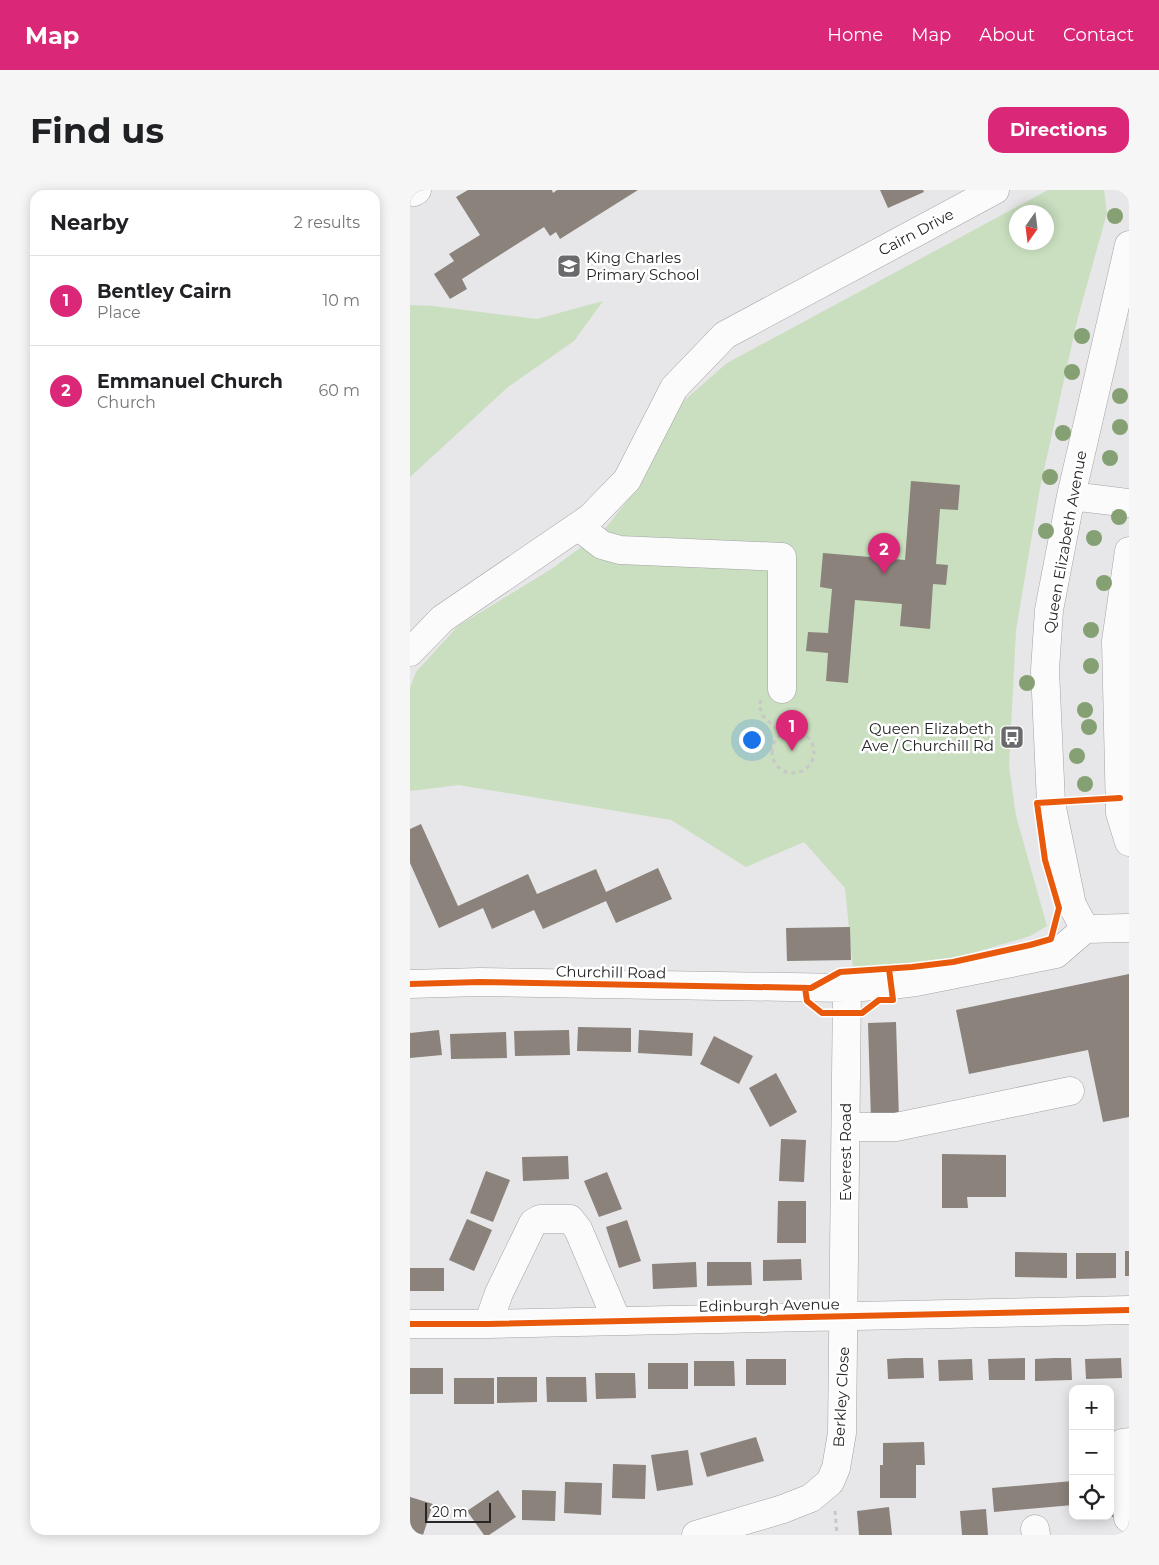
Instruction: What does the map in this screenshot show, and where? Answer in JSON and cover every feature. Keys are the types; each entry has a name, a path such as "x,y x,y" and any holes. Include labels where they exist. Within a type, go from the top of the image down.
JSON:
{"street":[{"path":"413,190 414,192 417,190"},
{"name":"Cairn Drive","path":"410,652 442,619 590,518 626,480 674,388 725,335 995,190"},
{"name":"Queen Elizabeth Avenue","path":"1085,928 1072,905 1051,802 1045,670 1049,610 1071,496 1129,246"},
{"path":"1071,496 1129,504"},
{"path":"579,527 602,545 620,550 782,557 782,689"},
{"path":"1129,551 1116,641 1120,813 1129,842"},
{"path":"1085,928 1129,928"},
{"name":"Churchill Road","path":"410,984 480,982 847,988 916,982 1056,954 1085,928"},
{"name":"Everest Road","path":"844,1316 847,988"},
{"path":"846,1127 896,1127 1070,1091"},
{"path":"488,1324 499,1293 533,1223 540,1219 570,1219 578,1229 617,1321"},
{"name":"Edinburgh Avenue","path":"410,1324 488,1324 1129,1310"},
{"name":"Berkley Close","path":"696,1535 783,1509 811,1498 830,1482 836,1468 842,1433 844,1316"},
{"path":"1128,1518 1122,1443 1129,1442"}],"path":[{"path":"790,730 798,731 806,734 812,741 814,757 804,771 785,772 777,766 772,758 771,749 781,733 790,730"}],"green space":[{"path":"1048,190 1104,190 1107,213 1078,317 1040,488 1016,630 1009,766 1016,816 1047,926 1030,936 956,958 853,969 845,888 804,842 746,867 671,820 459,785 410,791 410,688 416,672 458,626 553,568 604,530 642,482 679,405 727,363 1009,211 1009,250 1054,250 1054,205 1020,205"},
{"path":"603,301 574,341 508,387 410,477 410,305 433,306 537,319"}],"building":[{"path":"468,190 552,190 553,193 557,190 638,190 560,239 556,232 550,236 544,227 462,279 467,289 450,299 434,274 454,261 449,254 480,235 456,197"},
{"path":"880,190 923,190 924,192 888,208"},
{"path":"911,481 960,485 958,510 940,509 936,564 948,565 946,585 933,584 930,629 900,626 902,604 855,600 848,683 826,681 828,653 806,651 808,632 828,633 832,589 820,587 823,553 905,560"},
{"path":"421,824 458,906 528,874 537,894 596,869 606,892 658,868 672,899 616,923 606,901 543,929 534,910 492,929 483,908 439,928 410,863 410,829"},
{"path":"850,927 851,960 787,961 786,928"},
{"path":"1129,974 1129,1117 1103,1122 1088,1050 969,1074 956,1010"},
{"path":"896,1022 899,1119 871,1120 868,1023"},
{"path":"578,1027 631,1028 631,1052 577,1051"},
{"path":"439,1030 442,1055 410,1058 410,1033"},
{"path":"569,1030 570,1055 515,1056 514,1031"},
{"path":"639,1030 693,1033 692,1056 638,1053"},
{"path":"506,1032 507,1058 451,1059 450,1034"},
{"path":"714,1036 753,1056 739,1084 700,1064"},
{"path":"776,1073 797,1112 770,1127 749,1088"},
{"path":"781,1139 806,1140 804,1182 779,1181"},
{"path":"942,1154 1006,1155 1006,1197 967,1197 968,1208 942,1208"},
{"path":"568,1156 569,1179 523,1181 522,1157"},
{"path":"486,1171 510,1180 493,1222 470,1213"},
{"path":"607,1172 622,1209 599,1217 584,1181"},
{"path":"778,1201 806,1201 806,1243 777,1243"},
{"path":"467,1219 492,1230 474,1271 449,1260"},
{"path":"627,1220 641,1261 619,1268 606,1227"},
{"path":"1125,1251 1129,1251 1129,1276 1125,1276"},
{"path":"1015,1252 1067,1253 1067,1278 1015,1277"},
{"path":"1076,1253 1116,1253 1116,1278 1076,1279"},
{"path":"801,1259 802,1280 763,1281 763,1260"},
{"path":"696,1262 697,1287 653,1289 652,1264"},
{"path":"707,1262 751,1262 752,1285 707,1286"},
{"path":"410,1268 444,1268 444,1291 410,1291"},
{"path":"923,1358 924,1378 888,1379 887,1359"},
{"path":"1025,1358 1025,1380 989,1380 988,1359"},
{"path":"1071,1358 1072,1380 1035,1381 1035,1359"},
{"path":"1121,1358 1122,1378 1086,1379 1085,1359"},
{"path":"746,1359 786,1359 786,1385 746,1385"},
{"path":"972,1359 973,1380 939,1381 938,1360"},
{"path":"694,1361 734,1361 735,1386 694,1386"},
{"path":"648,1363 688,1363 688,1389 648,1389"},
{"path":"410,1368 443,1368 443,1394 410,1394"},
{"path":"595,1373 635,1373 636,1398 596,1399"},
{"path":"497,1377 537,1377 537,1402 497,1403"},
{"path":"546,1377 586,1377 587,1402 547,1402"},
{"path":"454,1378 494,1378 494,1404 454,1404"},
{"path":"756,1437 764,1461 707,1477 700,1453"},
{"path":"924,1442 925,1465 916,1465 916,1498 880,1498 880,1465 883,1465 883,1443"},
{"path":"688,1450 693,1485 657,1491 651,1455"},
{"path":"613,1464 646,1465 645,1499 612,1498"},
{"path":"1069,1481 1069,1505 994,1512 992,1488"},
{"path":"565,1482 602,1483 601,1515 564,1513"},
{"path":"498,1490 516,1517 489,1535 484,1535 467,1511"},
{"path":"522,1490 556,1491 555,1521 522,1520"},
{"path":"410,1497 433,1504 423,1535 410,1534"},
{"path":"889,1507 892,1535 859,1535 857,1511"},
{"path":"986,1509 988,1535 962,1535 960,1511"}],"cycle path":[{"path":"410,984 480,982 811,988 840,972 953,962 1030,945 1051,939 1059,908 1045,860 1037,803 1120,798"},
{"path":"805,988 807,1001 822,1013 862,1013 879,1000 893,1000 889,969"},
{"path":"410,1324 488,1324 1129,1310"}],"place":[{"name":"King Charles Primary School","path":"569,266"},
{"name":"Emmanuel Church","path":"884,574"},
{"name":"Queen Elizabeth Ave / Churchill Rd","path":"1012,737"},
{"name":"Bentley Cairn","path":"792,751"}]}
